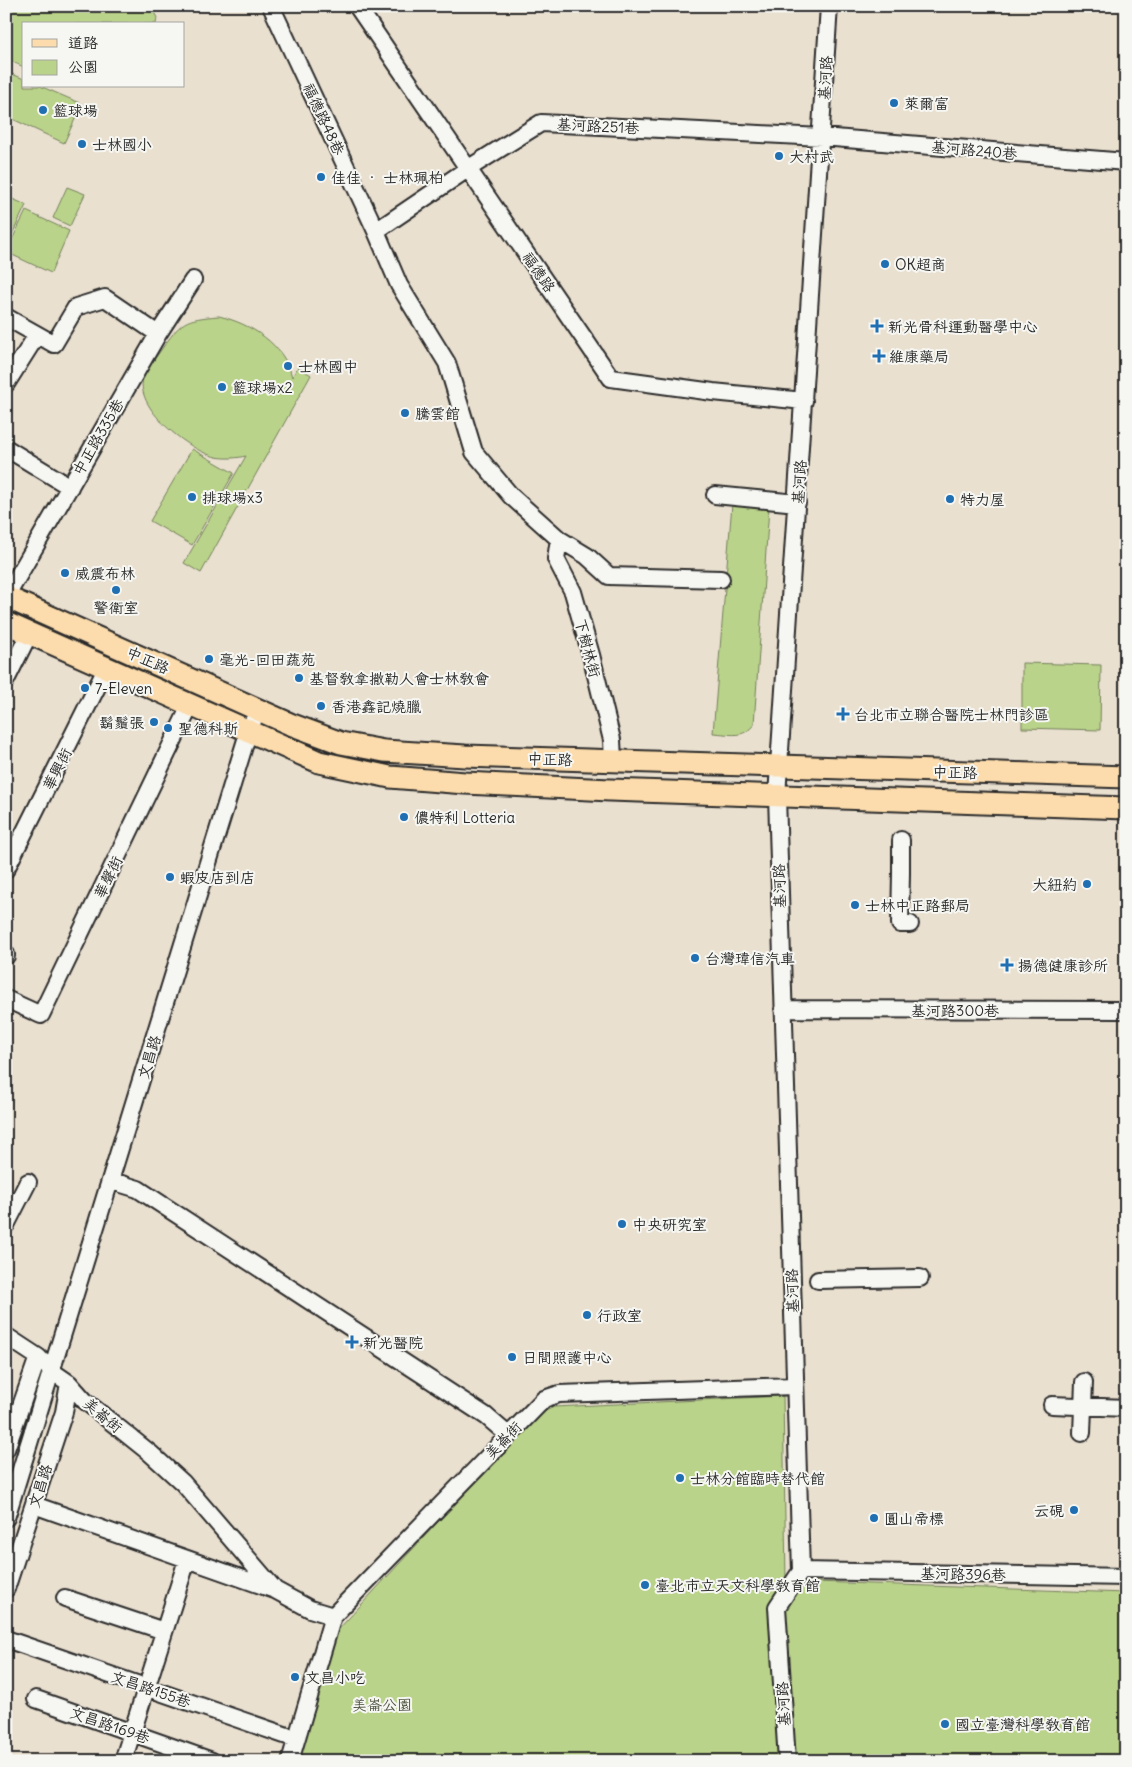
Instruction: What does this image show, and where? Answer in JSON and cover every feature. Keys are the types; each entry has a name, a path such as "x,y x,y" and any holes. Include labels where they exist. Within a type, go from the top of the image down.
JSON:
{"main road":[{"name":"中正路","path":"6,597 259,710 340,743 384,751 613,761 1126,777"},
{"name":"中正路","path":"6,623 319,762 390,777 465,783 1126,808"}],"street":[{"name":"福德路48巷","path":"271,6 376,231"},
{"name":"福德路","path":"357,6 611,378 713,392 804,401"},
{"name":"基河路","path":"787,1761 778,1607 801,1571 777,796 822,137 829,6"},
{"name":"基河路251巷","path":"376,231 469,168 541,123 822,137"},
{"name":"基河路240巷","path":"822,137 1126,162"},
{"path":"376,231 399,285 447,363 474,452 511,496 559,539 587,556 609,576 721,579"},
{"name":"中正路335巷","path":"6,597 158,334 193,280"},
{"path":"6,317 54,344 76,306 105,298 158,334"},
{"path":"6,384 37,335"},
{"path":"6,448 70,487"},
{"path":"715,495 797,503"},
{"name":"下樹林街","path":"559,539 556,559 573,592 591,655 612,740 613,761"},
{"path":"6,680 30,634"},
{"name":"華興街","path":"6,869 107,668"},
{"name":"華聲街","path":"6,999 41,1015 191,704"},
{"name":"文昌路","path":"6,1518 112,1181 248,730 259,710"},
{"path":"901,840 900,924 910,924"},
{"name":"基河路300巷","path":"783,1009 1126,1010"},
{"path":"112,1181 138,1189 146,1194 486,1416 508,1435"},
{"path":"6,1225 28,1182"},
{"path":"818,1280 920,1278"},
{"name":"美崙街","path":"6,1336 38,1357 53,1372 69,1383 85,1401 184,1483 274,1590"},
{"path":"6,1449 38,1357"},
{"path":"1082,1433 1084,1382"},
{"name":"文昌路","path":"6,1589 64,1412 69,1383"},
{"name":"美崙街","path":"34,1505 274,1590 310,1609 333,1616 544,1399 559,1394 795,1386"},
{"path":"1052,1405 1126,1408"},
{"path":"123,1761 187,1560"},
{"name":"基河路396巷","path":"801,1571 1126,1577"},
{"path":"65,1598 164,1631"},
{"path":"290,1761 333,1616"},
{"name":"文昌路155巷","path":"6,1639 296,1739"},
{"name":"文昌路169巷","path":"36,1699 212,1761"}],"green space":[{"path":"6,6 151,6 157,18 156,22 22,22 22,66 6,59"},
{"name":"籃球場","path":"12,74 22,78 22,88 45,88 82,104 64,143 6,116 6,86"},
{"path":"67,187 85,194 70,226 53,218"},
{"path":"6,196 26,205 6,247"},
{"path":"26,211 69,231 51,273 6,252"},
{"path":"219,316 243,324 274,345 288,365 292,377 298,367 311,375 201,573 184,563 246,456 232,458 216,457 205,453 178,437 154,413 146,400 142,387 147,368 179,327 190,320"},
{"name":"排球場x3","path":"192,449 234,473 192,545 150,521"},
{"path":"732,504 769,507 754,724 746,732 731,735 713,733"},
{"path":"1022,663 1101,665 1100,730 1022,728"},
{"name":"美崙公園","path":"783,1396 786,1581 1126,1593 1126,1761 299,1761 336,1632 537,1415 554,1407"}],"place":[{"name":"萊爾富","path":"894,103"},
{"name":"籃球場","path":"43,110"},
{"name":"士林國小","path":"82,144"},
{"name":"大村武","path":"779,156"},
{"name":"佳佳 ‧ 士林珮柏","path":"321,177"},
{"name":"OK超商","path":"885,264"},
{"name":"新光骨科運動醫學中心","path":"877,326"},
{"name":"維康藥局","path":"879,356"},
{"name":"士林國中","path":"288,366"},
{"name":"籃球場x2","path":"222,387"},
{"name":"騰雲館","path":"405,413"},
{"name":"排球場x3","path":"192,497"},
{"name":"特力屋","path":"950,499"},
{"name":"威震布林","path":"65,573"},
{"name":"警衛室","path":"116,590"},
{"name":"毫光-回田蔬苑","path":"209,659"},
{"name":"基督教拿撒勒人會士林教會","path":"299,678"},
{"name":"7-Eleven","path":"85,688"},
{"name":"香港鑫記燒臘","path":"321,706"},
{"name":"台北市立聯合醫院士林門診區","path":"843,714"},
{"name":"鬍鬚張","path":"154,722"},
{"name":"聖德科斯","path":"168,728"},
{"name":"儂特利 Lotteria","path":"404,817"},
{"name":"蝦皮店到店","path":"170,877"},
{"name":"大紐約","path":"1087,884"},
{"name":"士林中正路郵局","path":"855,905"},
{"name":"台灣瑋信汽車","path":"695,958"},
{"name":"揚德健康診所","path":"1007,965"},
{"name":"中央研究室","path":"622,1224"},
{"name":"行政室","path":"587,1315"},
{"name":"新光醫院","path":"352,1342"},
{"name":"日間照護中心","path":"512,1357"},
{"name":"士林分館臨時替代館","path":"680,1478"},
{"name":"云硯","path":"1074,1510"},
{"name":"圓山帝標","path":"874,1518"},
{"name":"臺北市立天文科學教育館","path":"645,1585"},
{"name":"文昌小吃","path":"295,1677"},
{"name":"國立臺灣科學教育館","path":"945,1724"}]}
